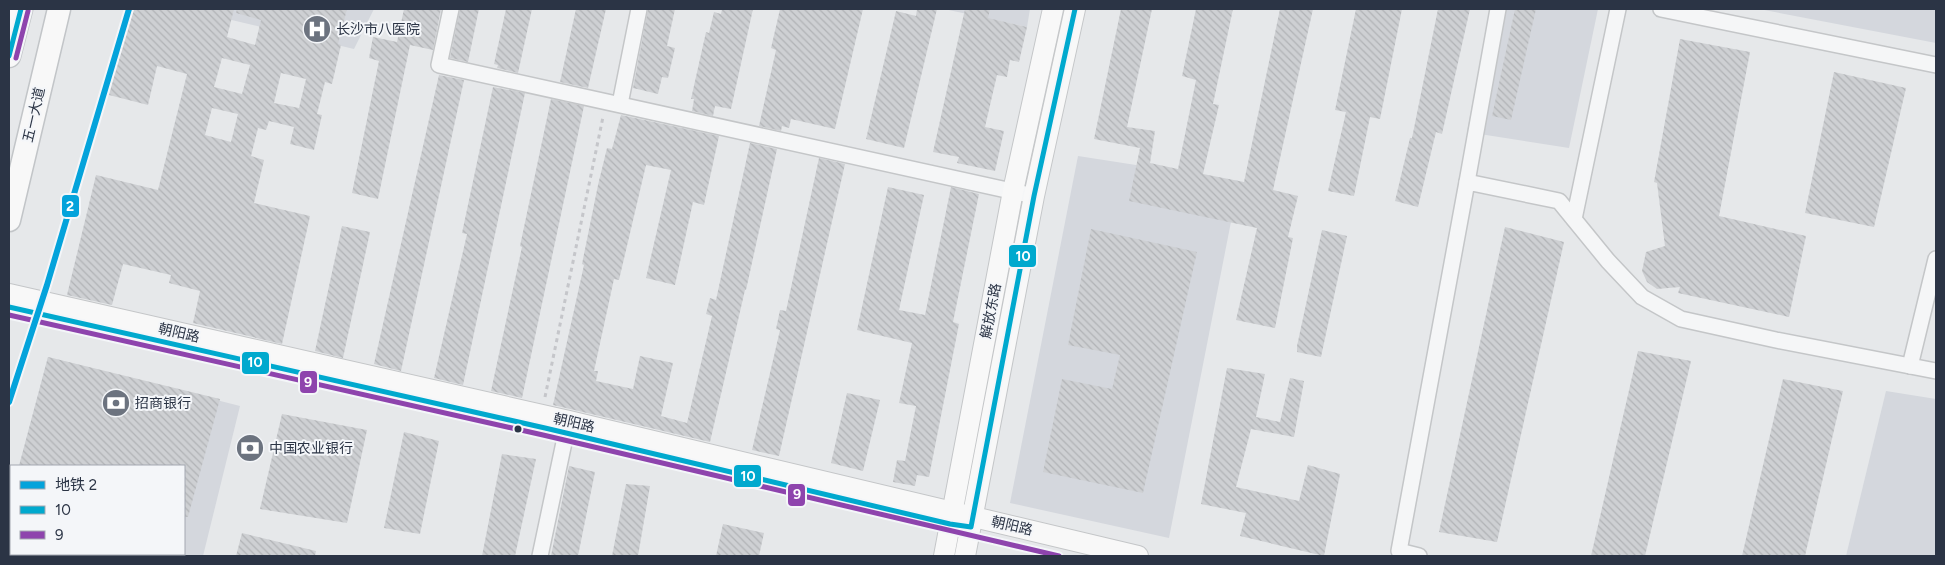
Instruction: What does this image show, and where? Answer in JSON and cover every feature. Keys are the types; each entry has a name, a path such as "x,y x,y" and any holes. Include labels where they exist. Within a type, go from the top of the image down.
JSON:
{"main road":[{"path":"9,56 21,9"},
{"name":"五一大道","path":"9,220 59,9"}],"street":[{"path":"451,9 439,65 1034,196"},
{"path":"613,103 639,9"},
{"name":"解放东路","path":"944,556 1013,191 1053,9"},
{"name":"解放东路","path":"965,556 1034,196 1075,9"},
{"path":"1419,556 1399,551 1498,9"},
{"path":"1574,220 1618,9"},
{"path":"1661,9 1936,65"},
{"path":"1467,182 1558,201 1608,261 1642,297 1680,319 1936,371"},
{"path":"1910,366 1936,259"},
{"name":"朝阳路","path":"9,294 542,415 951,518"},
{"name":"朝阳路","path":"9,306 566,433 951,518 1138,556"},
{"path":"540,556 566,433"},
{"name":"朝阳路","path":"972,522 1091,556"}],"path":[{"path":"542,415 613,103"}],"shaded area":[{"name":"长沙市八医院","path":"185,9 374,9 354,49"},
{"path":"944,9 1030,9 1027,27"},
{"path":"1490,9 1598,9 1569,148 1467,132"},
{"path":"1759,9 1936,9 1936,43"},
{"path":"1078,156 1239,181 1169,538 1010,503"},
{"path":"48,357 240,406 203,556 9,556 10,501 10,555 185,555 185,465 19,465"},
{"path":"1886,391 1936,399 1936,556 1846,556"}],"building":[{"path":"131,9 234,9 227,37 255,45 261,20 236,13 237,9 347,9 338,44 341,45 332,84 325,82 317,114 322,115 314,150 290,144 294,127 269,121 266,130 258,128 251,156 264,160 254,203 310,216 282,344 193,323 200,291 169,283 171,275 123,264 112,305 67,295 96,175 158,190 187,74 157,66 148,105 109,95","holes":["222,58 250,65 242,94 214,87","281,73 306,79 299,108 274,103","212,108 238,114 231,142 205,135"]},
{"path":"404,9 441,9 433,50 410,45 378,199 352,193 379,61 369,58 373,37 397,42"},
{"path":"460,9 479,9 468,62 450,58"},
{"path":"506,9 532,9 518,73 497,68 498,65 494,64"},
{"path":"576,9 606,9 588,88 560,82"},
{"path":"648,9 675,9 667,46 675,48 668,78 662,77 658,94 633,88"},
{"path":"722,9 753,9 731,109 715,106 713,116 692,111 694,99 691,99 706,32 709,33 714,12 721,14"},
{"path":"780,9 863,9 835,129 791,119 789,128 782,126 781,131 759,126 776,50 771,48"},
{"path":"917,9 937,9 904,148 866,139 896,11 916,16"},
{"path":"965,9 990,9 988,18 1027,27 1019,62 1010,60 1007,77 997,75 985,127 1004,131 995,171 957,163 959,157 933,152"},
{"path":"1121,9 1152,9 1127,127 1155,131 1150,163 1178,169 1196,80 1182,76 1196,9 1233,9 1213,104 1219,105 1203,174 1244,182 1280,9 1313,9 1273,190 1298,196 1288,237 1293,238 1275,328 1236,320 1257,228 1129,201 1140,148 1094,139"},
{"path":"1356,9 1402,9 1380,119 1370,117 1354,196 1328,191 1346,112 1335,110"},
{"path":"1438,9 1470,9 1442,134 1436,132 1418,207 1395,201 1410,138 1412,138"},
{"path":"1515,9 1536,9 1511,120 1492,116"},
{"path":"1680,39 1750,52 1719,216 1806,236 1789,317 1678,293 1680,287 1657,289 1647,282 1642,271 1646,252 1665,246 1657,183 1654,182"},
{"path":"1834,72 1906,88 1874,227 1805,213"},
{"path":"439,75 464,80 401,371 374,364"},
{"path":"493,87 525,93 463,385 434,378 467,234 462,233"},
{"path":"551,99 584,106 522,398 491,391"},
{"path":"621,115 719,136 704,205 693,202 675,285 646,278 671,170 646,165 619,280 614,279 594,371 598,371 596,381 633,389 640,356 673,363 661,416 687,423 712,316 706,314 710,298 716,300 750,143 777,149 710,442 553,405 584,265 582,264 598,185 607,148 612,149"},
{"path":"819,158 845,164 779,456 752,450 780,330 776,329 780,310 786,311"},
{"path":"888,187 924,195 899,310 925,315 951,187 979,194 953,322 959,324 929,477 917,475 915,486 893,482 897,460 905,461 916,406 899,403 912,343 857,330"},
{"path":"342,226 370,232 343,358 315,351"},
{"path":"1505,227 1564,242 1497,542 1439,532"},
{"path":"1091,229 1197,252 1143,493 1043,472 1062,379 1112,389 1120,355 1068,345"},
{"path":"1322,230 1347,236 1321,357 1297,352 1297,346"},
{"path":"1638,351 1691,361 1645,556 1591,556"},
{"path":"48,357 220,399 188,517 185,517 185,465 19,465"},
{"path":"1227,368 1265,374 1256,417 1280,422 1290,378 1304,381 1294,437 1251,429 1236,487 1299,501 1308,465 1340,474 1324,556 1240,536 1246,513 1201,504"},
{"path":"1783,379 1843,391 1805,556 1742,556"},
{"path":"847,393 880,400 863,471 831,463"},
{"path":"282,414 367,430 347,523 260,509"},
{"path":"404,432 439,441 420,534 384,528"},
{"path":"502,454 536,459 515,556 482,556"},
{"path":"569,466 595,472 578,556 551,556"},
{"path":"626,484 650,486 638,556 612,556"},
{"path":"723,524 764,533 759,556 716,556"},
{"path":"242,533 316,551 315,556 236,556"}],"metro line":[{"name":"2","path":"9,402 47,285 129,9"}],"transit line":[{"name":"10","path":"9,56 21,9"},
{"name":"10","path":"9,307 545,428 950,524 971,527 1034,196 1075,9"},
{"name":"9","path":"16,58 28,11"},
{"name":"9","path":"9,315 543,435 1059,556"}],"place":[{"name":"长沙市八医院","path":"317,29"},
{"name":"招商银行","path":"116,403"},
{"name":"中国农业银行","path":"250,448"}]}
